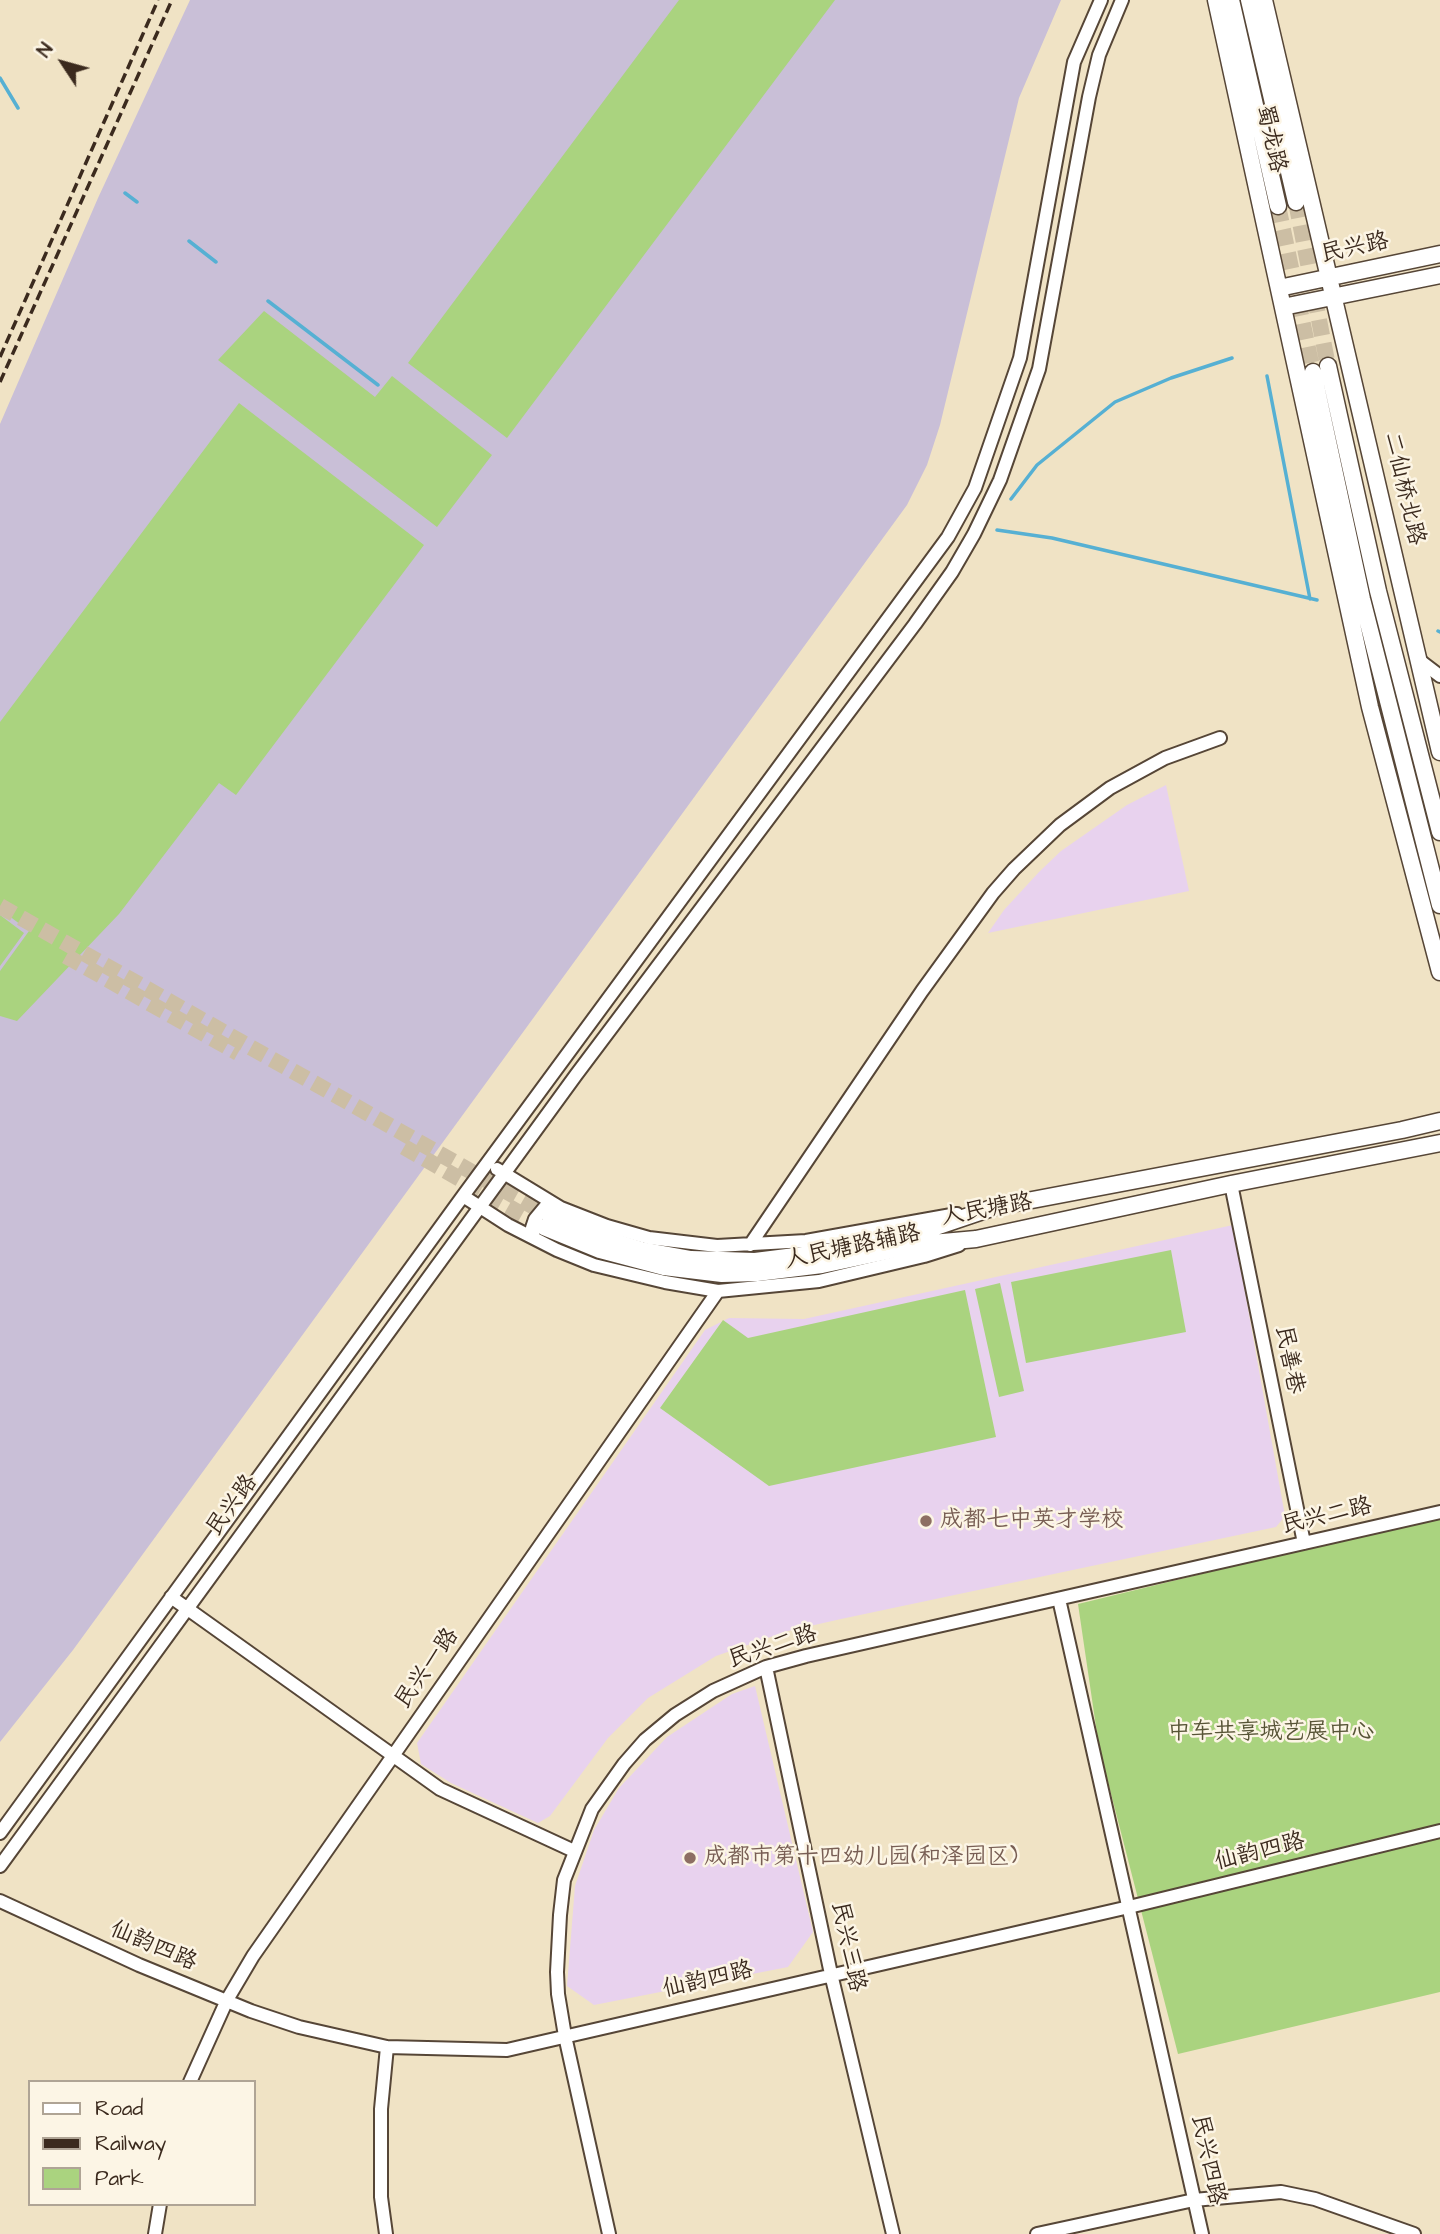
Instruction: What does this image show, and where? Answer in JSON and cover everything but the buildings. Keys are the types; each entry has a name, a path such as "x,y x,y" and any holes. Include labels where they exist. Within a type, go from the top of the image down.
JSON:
{"main road":[{"name":"蜀龙路","path":"1216,0 1370,707 1440,972"},
{"name":"蜀龙路","path":"1231,0 1279,206"},
{"name":"蜀龙路","path":"1249,0 1296,202"},
{"name":"蜀龙路","path":"1264,0 1330,277"},
{"name":"民兴路","path":"1279,288 1440,254"},
{"name":"民兴路","path":"1283,307 1440,275"},
{"name":"二仙桥北路","path":"1330,277 1439,744"},
{"path":"1440,832 1321,369 1362,599 1440,905"},
{"name":"人民塘路","path":"545,1221 641,1250 691,1259 734,1261 827,1252 927,1230 995,1207 1440,1121"},
{"name":"人民塘路","path":"545,1221 571,1240 640,1262 686,1271 757,1273 822,1265 921,1244 976,1239 1231,1184 1440,1143"}],"street":[{"name":"民兴路","path":"0,1833 463,1196 948,537 975,488 1020,358 1074,62 1101,0"},
{"name":"民兴路","path":"0,1866 504,1173 915,624 974,534 1000,480 1038,369 1089,97 1099,55 1122,0"},
{"path":"1419,660 1440,676"},
{"path":"750,1245 922,991 993,893 1014,869 1060,825 1110,788 1165,758 1220,738"},
{"name":"人民塘路辅路","path":"489,1162 504,1173 545,1221 594,1265 665,1282 718,1290 818,1281 924,1256 976,1239"},
{"name":"民善巷","path":"1231,1184 1304,1543"},
{"name":"人民塘路辅路","path":"463,1196 479,1207 545,1221 607,1226 649,1238 717,1247 806,1241 995,1207"},
{"name":"民兴一路","path":"191,2080 227,2000 253,1956 718,1290"},
{"name":"民兴二路","path":"609,2234 565,2036 558,1994 557,1960 564,1880 574,1851 597,1801 645,1740 675,1715 704,1697 766,1667 1440,1513"},
{"path":"171,1597 440,1790 574,1851"},
{"name":"民兴四路","path":"1059,1599 1202,2234"},
{"name":"民兴三路","path":"766,1667 831,1974 893,2234"},
{"name":"仙韵四路","path":"0,1901 139,1965 251,2011 299,2027 387,2047 507,2050 1129,1907 1440,1831"},
{"path":"386,2234 381,2197 381,2109 387,2047"},
{"path":"1037,2234 1194,2200 1261,2193 1290,2193 1414,2234"},
{"path":"155,2234 160,2206"}],"shaded area":[{"path":"190,0 1061,0 1019,98 940,425 927,465 907,505 73,1650 0,1742 0,424 98,198"},
{"path":"1166,785 1189,891 988,933 1004,910 1061,851 1127,805"},
{"name":"成都七中英才学校","path":"1233,1225 1285,1516 1276,1527 788,1631 716,1656 648,1698 608,1738 550,1816 538,1823 451,1783 421,1764 417,1743 705,1330 729,1318 804,1319"},
{"name":"成都市第十四幼儿园(和泽园区)","path":"755,1686 813,1932 788,1967 594,2005 567,1986 575,1886 594,1830 619,1788 667,1737 732,1694"}],"green space":[{"path":"679,0 835,0 507,438 408,363"},
{"path":"264,311 375,397 392,376 492,455 437,527 218,360"},
{"path":"239,403 424,545 236,795 219,783 119,914 17,1021 0,1016 0,971 29,931 0,909 0,722"},
{"path":"0,915 24,933 0,966"},
{"path":"1171,1250 1186,1332 1026,1363 1011,1282"},
{"path":"1000,1283 1024,1391 999,1397 975,1289"},
{"path":"965,1290 996,1437 769,1486 660,1408 723,1320 748,1338"},
{"name":"中车共享城艺展中心","path":"1440,1516 1440,1992 1178,2054 1099,1747 1078,1604"}],"waterway":[{"path":"0,78 18,108"},
{"path":"125,193 137,202"},
{"path":"189,241 216,262"},
{"path":"268,301 378,385"},
{"path":"1011,499 1037,465 1115,402 1171,378 1232,358"},
{"path":"1267,376 1310,599"},
{"path":"997,530 1052,538 1317,600"}],"tunnel":[{"path":"1296,202 1328,366"},
{"path":"1278,206 1313,372"},
{"path":"0,906 550,1216"},
{"path":"66,956 238,1053"},
{"path":"404,1147 544,1227"}],"railway":[{"path":"0,357 158,0"},
{"path":"0,382 172,0"}],"place":[{"name":"成都七中英才学校","path":"926,1521"},
{"name":"成都市第十四幼儿园(和泽园区)","path":"690,1858"}]}
